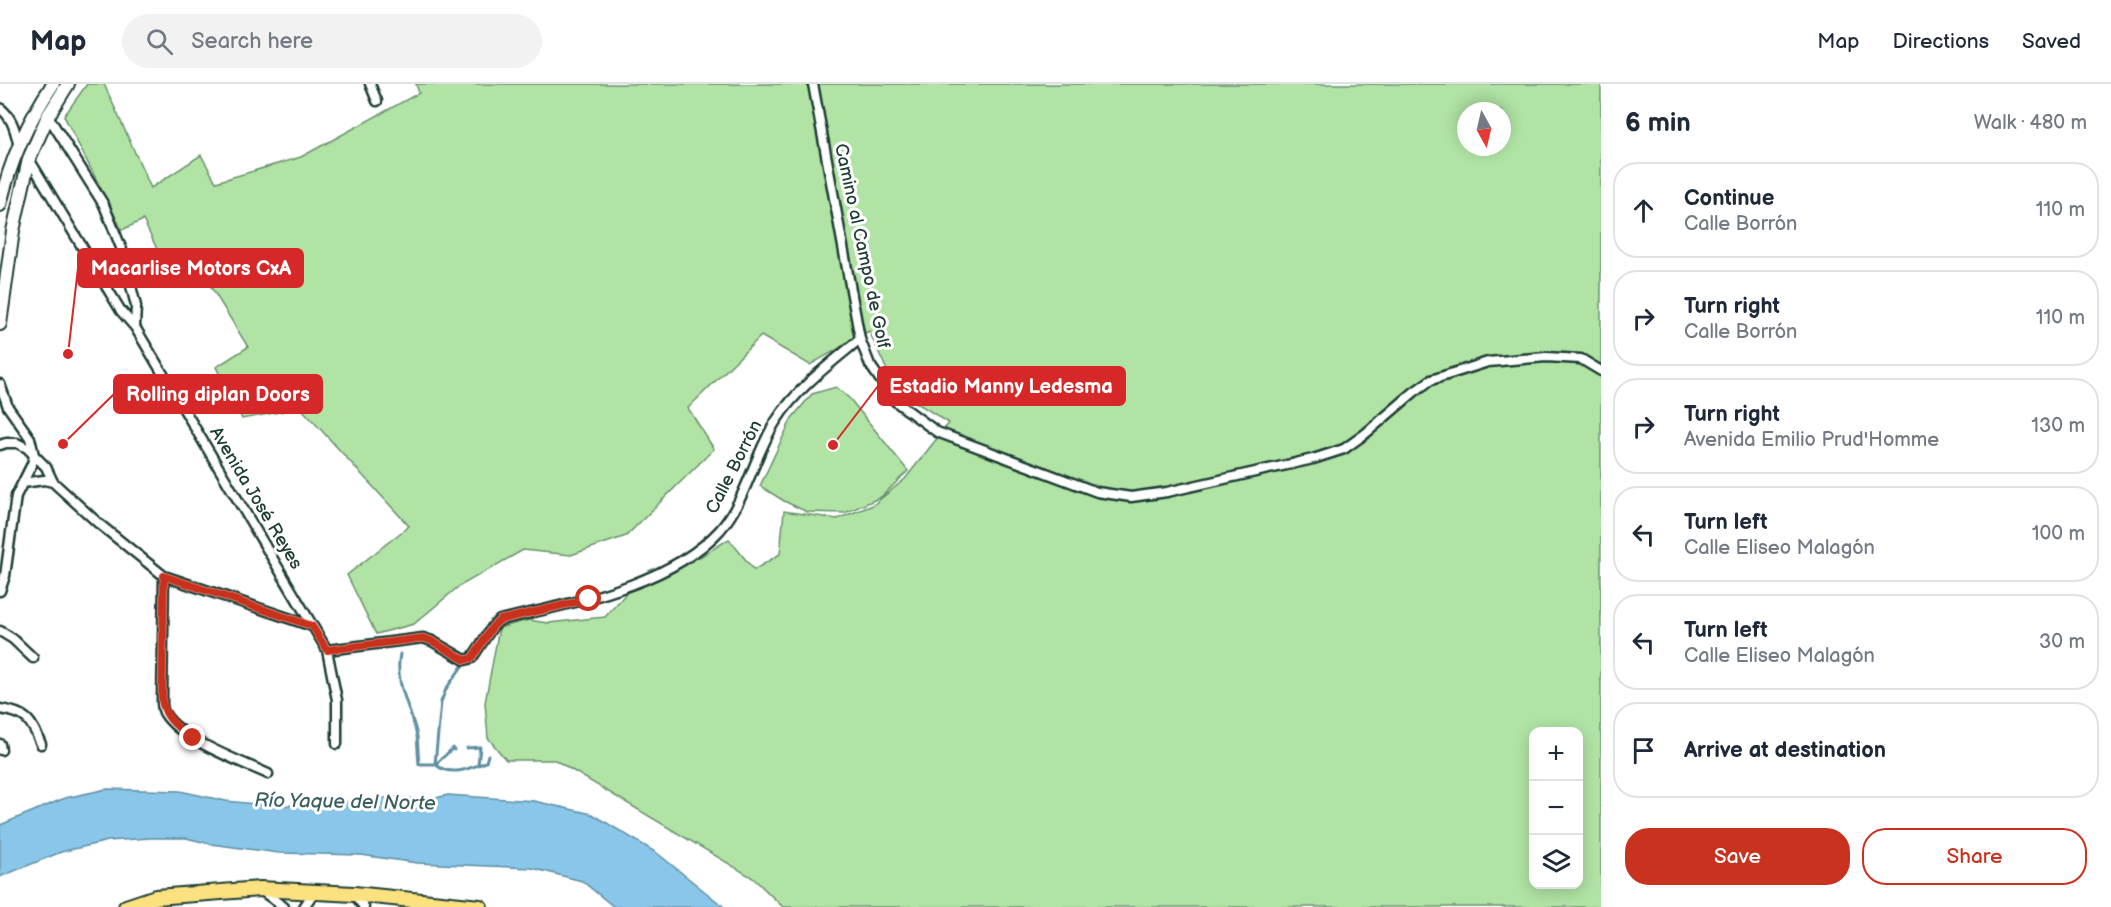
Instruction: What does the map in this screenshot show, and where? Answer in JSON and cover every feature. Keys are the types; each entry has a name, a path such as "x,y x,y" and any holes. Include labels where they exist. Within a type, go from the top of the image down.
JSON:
{"main road":[{"path":"0,205 28,124 53,84"},
{"path":"0,324 13,231 29,159 48,116 68,84"},
{"path":"126,907 156,897 260,889 354,894 480,907"},
{"path":"148,907 187,896"}],"street":[{"path":"370,84 377,101"},
{"name":"Camino al Campo de Golf","path":"813,84 860,339 870,364 895,401 937,432 1097,492 1131,497 1167,492 1313,459 1344,449 1431,380 1488,362 1546,357 1581,359 1601,371"},
{"path":"0,108 8,114 19,146"},
{"name":"Avenida José Reyes","path":"48,116 104,205 122,250 136,306 135,327 327,650 338,700 337,744"},
{"path":"29,159 121,311 135,327"},
{"name":"Calle Borrón","path":"327,650 423,638 469,660 493,626 500,620 589,599 627,587 689,555 711,539 729,519 776,421 801,391 860,339"},
{"path":"0,384 8,407 30,438 34,455 16,496 5,576 0,591"},
{"path":"0,445 17,443 27,448 46,467 53,482 98,523 164,576 312,626"},
{"path":"22,483 44,480 53,482"},
{"path":"164,576 163,711 174,724 193,738 268,774"},
{"path":"0,631 13,639 33,658"},
{"path":"0,709 26,716 33,725 41,744"},
{"path":"0,744 1,750"},
{"path":"260,889 284,907"},
{"path":"304,907 314,892"},
{"path":"354,894 364,907"},
{"path":"394,907 414,899"}],"green space":[{"path":"87,84 104,84 151,188 201,155 216,182 301,157 419,93 416,84 1601,84 1601,907 783,907 753,878 555,760 506,760 488,738 485,703 499,628 528,620 548,623 605,617 630,589 694,554 700,557 729,539 754,570 780,554 784,511 837,519 873,505 905,479 949,423 896,390 869,331 810,365 761,336 688,408 714,449 626,536 571,555 523,550 458,587 414,624 376,634 347,575 409,526 301,408 242,419 216,367 248,347 208,282 158,251 143,220 122,230 64,116"},
{"path":"836,387 850,399 908,471 881,497 845,513 807,512 760,486 792,418 812,394"}],"water":[{"path":"107,789 180,791 226,801 276,806 396,797 427,800 448,795 534,801 592,814 657,853 724,907 614,907 582,881 532,868 417,863 361,855 279,853 211,844 186,838 108,841 61,852 0,877 0,825 65,798"}],"waterway":[{"path":"570,607 612,595"},
{"path":"400,654 399,676 417,736 419,764 435,764 454,771 486,762 488,755"},
{"path":"435,764 441,702 446,689 465,662"},
{"path":"467,748 480,747 478,765"},
{"path":"437,763 453,748 454,750"}],"place":[{"name":"Macarlise Motors CxA","path":"68,354"},
{"name":"Rolling diplan Doors","path":"63,444"},
{"name":"Estadio Manny Ledesma","path":"833,445"}],"route":[{"path":"193,738 174,724 163,711 164,576 312,626 327,650 423,638 465,660 472,658 493,626 500,620 589,599"}],"water label":[{"name":"Río Yaque del Norte","path":"345,802"}]}
